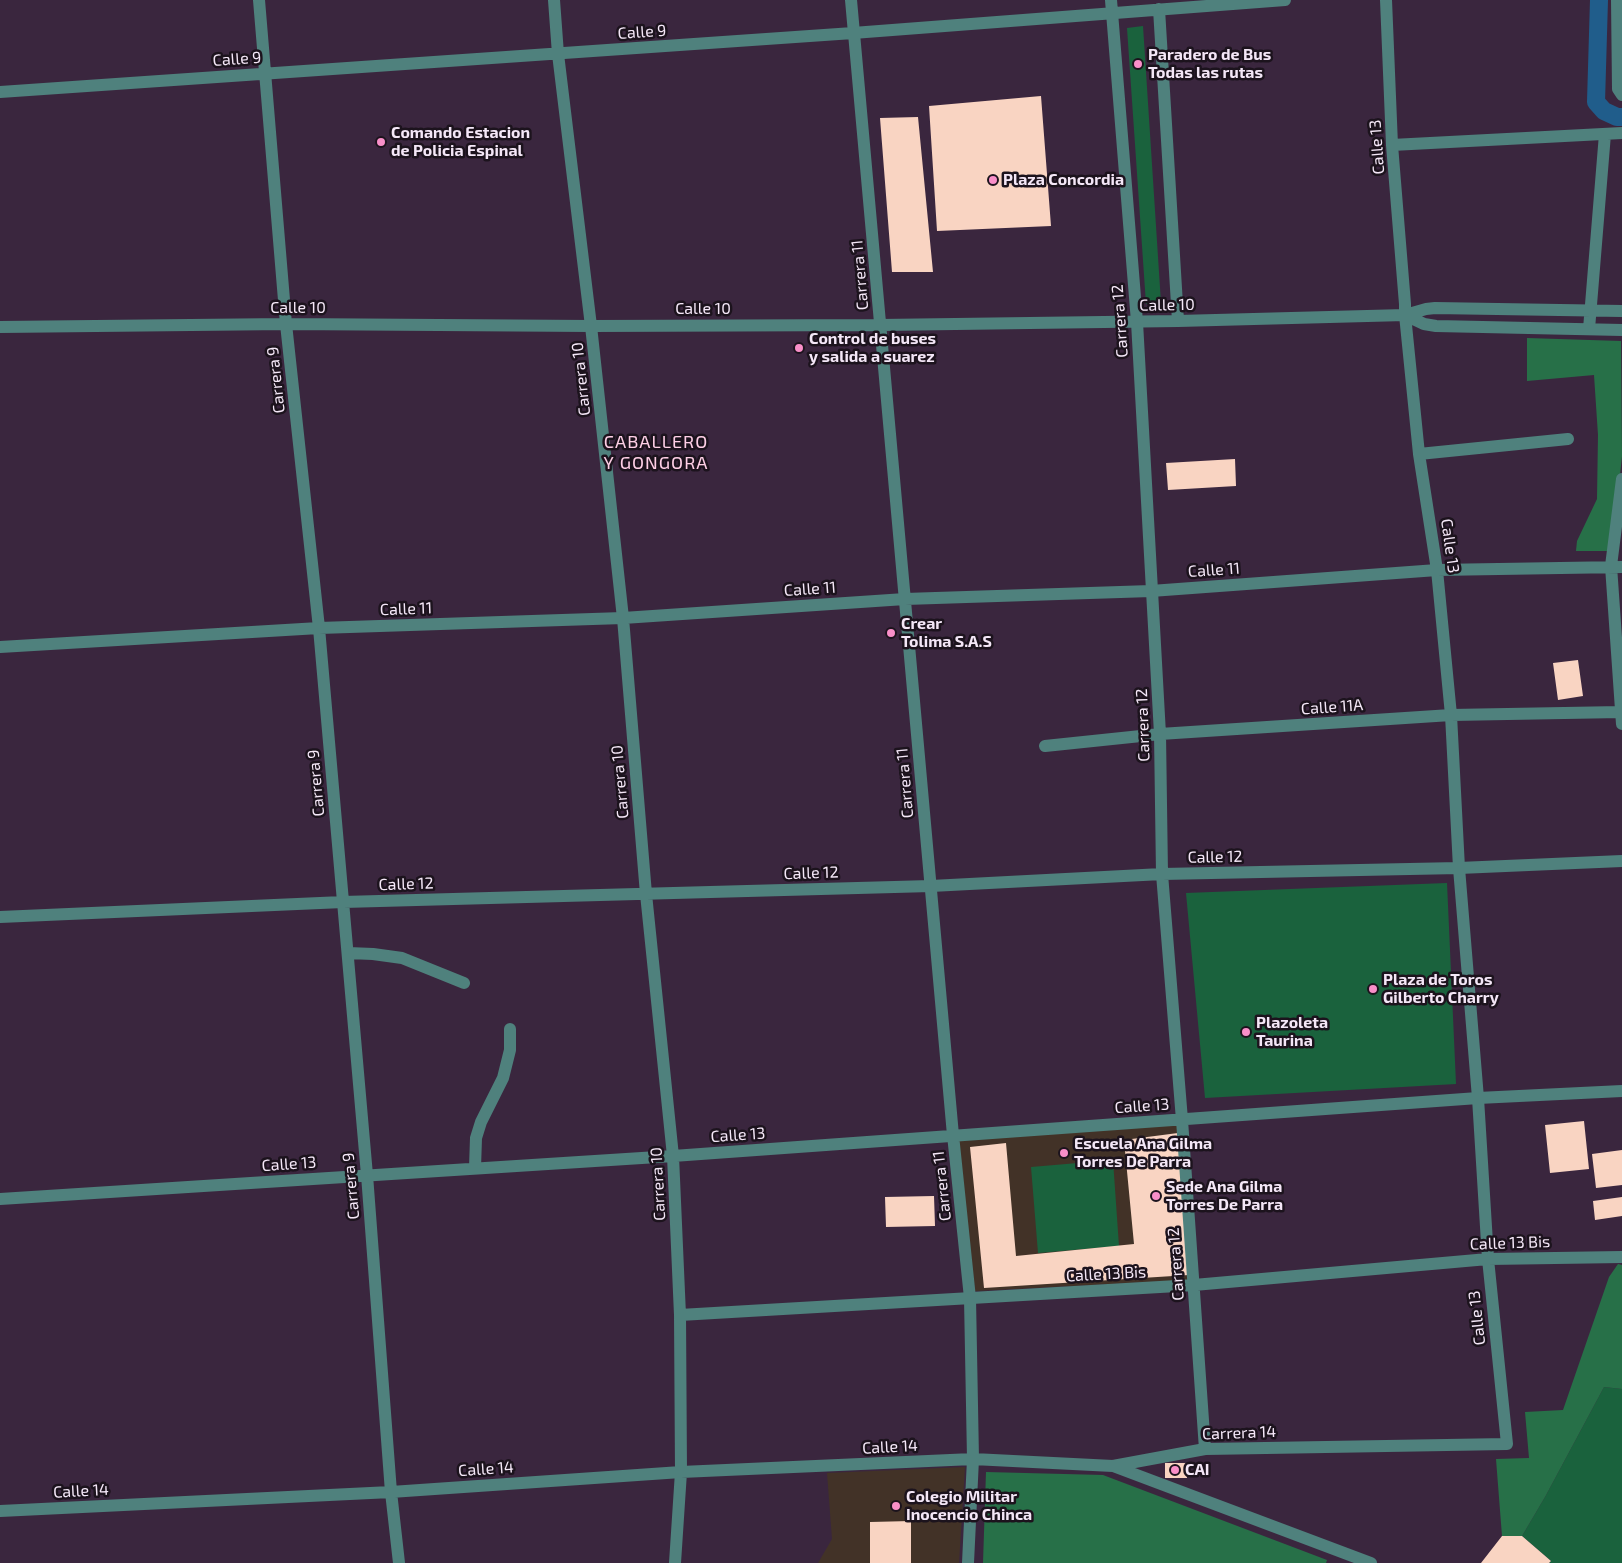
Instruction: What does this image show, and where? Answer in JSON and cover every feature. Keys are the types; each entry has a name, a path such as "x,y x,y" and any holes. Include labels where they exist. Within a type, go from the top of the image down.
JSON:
{"street":[{"name":"Carrera 9","path":"259,0 286,324 319,628 367,1175 391,1492 399,1563"},
{"name":"Carrera 10","path":"554,0 558,54 591,326 623,618 646,894 673,1156 680,1315 682,1472 675,1563"},
{"name":"Carrera 11","path":"851,0 953,1135 970,1298 973,1459 968,1563"},
{"name":"Calle 9","path":"0,92 853,33 1112,6 1159,10 1285,0"},
{"name":"Calle 13","path":"1386,0 1392,146 1406,304 1405,315 1419,454 1437,570 1451,715 1459,868 1478,1098 1488,1259 1507,1444"},
{"path":"1617,0 1618,89 1622,95"},
{"name":"Carrera 12","path":"1112,6 1137,322 1160,734 1162,874 1182,1120 1205,1449"},
{"path":"1159,10 1178,322"},
{"path":"1392,146 1622,133"},
{"path":"1605,134 1588,329 1622,330"},
{"path":"1469,308 1469,326"},
{"name":"Calle 10","path":"0,328 286,324 591,326 1178,322 1405,315 1426,309 1590,310"},
{"path":"1590,310 1622,311"},
{"name":"Calle 10","path":"1405,315 1424,324 1436,326 1588,329"},
{"path":"1419,454 1568,439"},
{"path":"1622,479 1617,567 1622,724"},
{"name":"Calle 11","path":"0,647 319,628 623,618 905,599 1152,590 1437,570 1617,567"},
{"name":"Calle 11A","path":"1045,746 1160,734 1451,715 1621,712"},
{"name":"Calle 12","path":"0,917 343,902 931,886 1162,874 1459,868 1622,861"},
{"path":"348,954 372,954 402,958 464,983"},
{"path":"475,1168 476,1138 481,1122 503,1078 510,1050 510,1029"},
{"name":"Calle 13","path":"0,1199 673,1156 1478,1098 1622,1091"},
{"name":"Calle 13 Bis","path":"680,1315 1194,1285 1488,1259 1622,1257"},
{"name":"Carrera 14","path":"973,1459 1113,1466 1205,1449 1507,1444"},
{"name":"Calle 14","path":"0,1511 391,1492 682,1472 973,1459"},
{"path":"1113,1466 1371,1563"}],"shaded area":[{"path":"1178,1125 1189,1280 975,1291 958,1140"},
{"name":"Colegio Militar Inocencio Chinca","path":"965,1467 959,1563 818,1563 832,1539 827,1473"}],"green space":[{"path":"1143,26 1161,303 1146,304 1127,28"},
{"path":"1527,338 1621,341 1622,456 1612,551 1576,551 1577,541 1597,499 1598,435 1594,375 1527,381"},
{"path":"1447,883 1456,1084 1205,1098 1186,893"},
{"path":"1113,1160 1119,1246 1038,1253 1031,1167"},
{"path":"1618,1264 1622,1265 1622,1389 1604,1387 1522,1536 1502,1536 1496,1459 1529,1458 1525,1412 1563,1410 1609,1277"},
{"path":"1604,1387 1622,1389 1622,1563 1549,1563 1551,1561 1522,1536"},
{"path":"986,1472 1103,1475 1327,1560 1326,1563 983,1563"}],"building":[{"path":"1041,96 1051,226 937,231 929,106"},
{"path":"918,117 933,272 892,272 880,118"},
{"path":"1235,459 1236,486 1168,490 1166,463"},
{"path":"1578,660 1583,696 1558,700 1553,663"},
{"path":"1584,1121 1589,1169 1550,1173 1545,1125"},
{"name":"Sede Ana Gilma Torres De Parra","path":"1178,1133 1189,1275 984,1288 970,1147 1006,1143 1016,1256 1134,1244 1124,1140"},
{"path":"1622,1150 1622,1185 1596,1188 1592,1154"},
{"path":"934,1196 935,1226 886,1227 885,1197"},
{"path":"1622,1197 1622,1216 1595,1220 1593,1201"},
{"name":"CAI","path":"1165,1463 1186,1463 1187,1478 1165,1478"},
{"name":"Colegio Militar Inocencio Chinca","path":"911,1521 911,1563 870,1563 870,1522"},
{"path":"1502,1536 1522,1536 1551,1561 1549,1563 1481,1563"}],"waterway":[{"path":"1599,0 1596,102 1604,111 1617,117 1622,117"}],"place":[{"name":"Paradero de Bus Todas las rutas","path":"1138,64"},
{"name":"Comando Estacion de Policia Espinal","path":"381,142"},
{"name":"Plaza Concordia","path":"993,180"},
{"name":"Control de buses y salida a suarez","path":"799,348"},
{"name":"Crear Tolima S.A.S","path":"891,633"},
{"name":"Plaza de Toros Gilberto Charry","path":"1373,989"},
{"name":"Plazoleta Taurina","path":"1246,1032"},
{"name":"Escuela Ana Gilma Torres De Parra","path":"1064,1153"},
{"name":"Sede Ana Gilma Torres De Parra","path":"1156,1196"},
{"name":"CAI","path":"1175,1470"},
{"name":"Colegio Militar Inocencio Chinca","path":"896,1506"}],"district":[{"name":"CABALLERO Y GONGORA","path":"656,452"}]}
